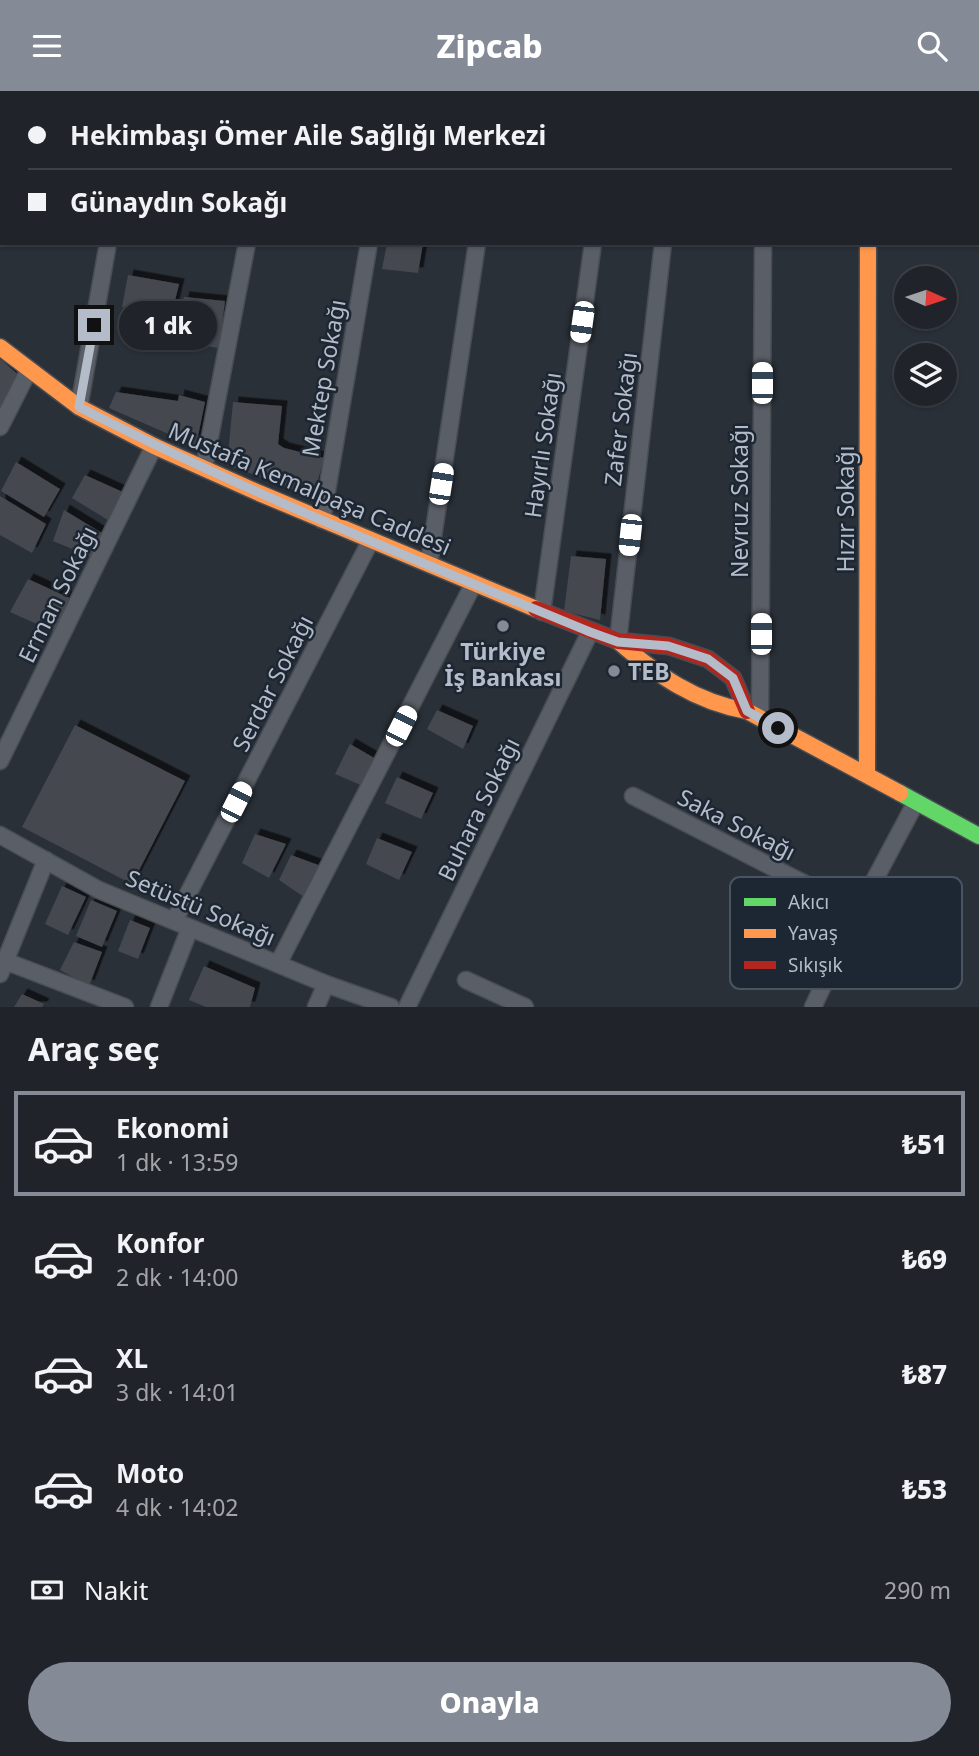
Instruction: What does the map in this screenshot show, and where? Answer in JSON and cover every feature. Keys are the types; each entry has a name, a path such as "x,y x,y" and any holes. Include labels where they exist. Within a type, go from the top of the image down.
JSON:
{"street":[{"path":"79,407 108,245"},
{"path":"204,468 247,245"},
{"name":"Mektep Sokağı","path":"322,520 369,245"},
{"path":"429,564 477,245"},
{"name":"Hayırlı Sokağı","path":"542,612 593,245"},
{"name":"Zafer Sokağı","path":"618,642 663,245"},
{"name":"Nevruz Sokağı","path":"754,714 763,245"},
{"name":"Hızır Sokağı","path":"867,245 867,775"},
{"name":"Mustafa Kemalpaşa Caddesi","path":"0,347 79,407 154,446 322,520 618,642"},
{"path":"0,426 29,369"},
{"name":"Erman Sokağı","path":"0,761 154,446"},
{"name":"Serdar Sokağı","path":"174,921 371,540"},
{"path":"278,964 474,583"},
{"name":"Buhara Sokağı","path":"407,1007 590,632"},
{"path":"618,642 668,646 708,659 733,678 754,714"},
{"path":"618,642 663,680 729,709 754,714 979,837"},
{"name":"Saka Sokağı","path":"633,796 791,877"},
{"path":"876,877 916,802"},
{"name":"Setüstü Sokağı","path":"0,835 99,890 326,984 391,1007"},
{"path":"46,860 3,968 125,1007"},
{"path":"159,1007 190,928"},
{"path":"466,980 525,1007"},
{"path":"316,1007 326,984"},
{"path":"813,1007 821,989"}],"building":[{"path":"387,245 423,245 418,273 382,269"},
{"path":"128,275 179,284 171,317 122,307"},
{"path":"184,297 225,301 219,348 172,341"},
{"path":"0,359 20,376 0,423"},
{"path":"116,392 178,401 179,395 205,402 196,446 109,408"},
{"path":"233,402 282,406 278,444 324,458 313,499 227,465"},
{"path":"16,462 60,489 44,517 1,491"},
{"path":"85,475 125,493 111,522 72,498"},
{"path":"0,496 46,524 32,553 0,535"},
{"path":"64,510 105,535 94,558 53,541"},
{"path":"571,556 606,559 600,620 564,611"},
{"path":"28,579 74,600 57,633 10,612"},
{"path":"437,710 473,726 463,749 427,729"},
{"path":"75,725 185,781 132,884 22,827"},
{"path":"350,744 376,759 363,786 335,774"},
{"path":"397,777 433,793 421,819 385,803"},
{"path":"255,834 286,844 269,878 242,863"},
{"path":"377,838 412,852 399,880 366,864"},
{"path":"291,855 321,866 307,899 279,880"},
{"path":"62,886 86,897 68,935 45,924"},
{"path":"91,900 117,911 102,947 76,936"},
{"path":"130,920 150,928 138,959 118,951"},
{"path":"74,942 102,952 89,986 60,970"},
{"path":"204,966 255,988 250,1007 206,1007 189,1000"},
{"path":"22,994 44,1004 42,1007 14,1007"}],"traffic: fast":[{"path":"900,793 979,836"}],"traffic: slow":[{"path":"867,775 868,245"},
{"path":"0,347 79,407 154,446 536,609"},
{"path":"618,641 662,676 694,694 747,711 900,793"}],"traffic: jam":[{"path":"536,609 618,641 669,646 708,659 733,678 747,711"}],"place":[{"name":"Türkiye İş Bankası","path":"503,626"},
{"name":"TEB","path":"614,671"}],"route":[{"path":"94,325 79,407 154,446 259,493 590,632 618,642 668,646 708,659 733,678 747,711 778,728"}]}
